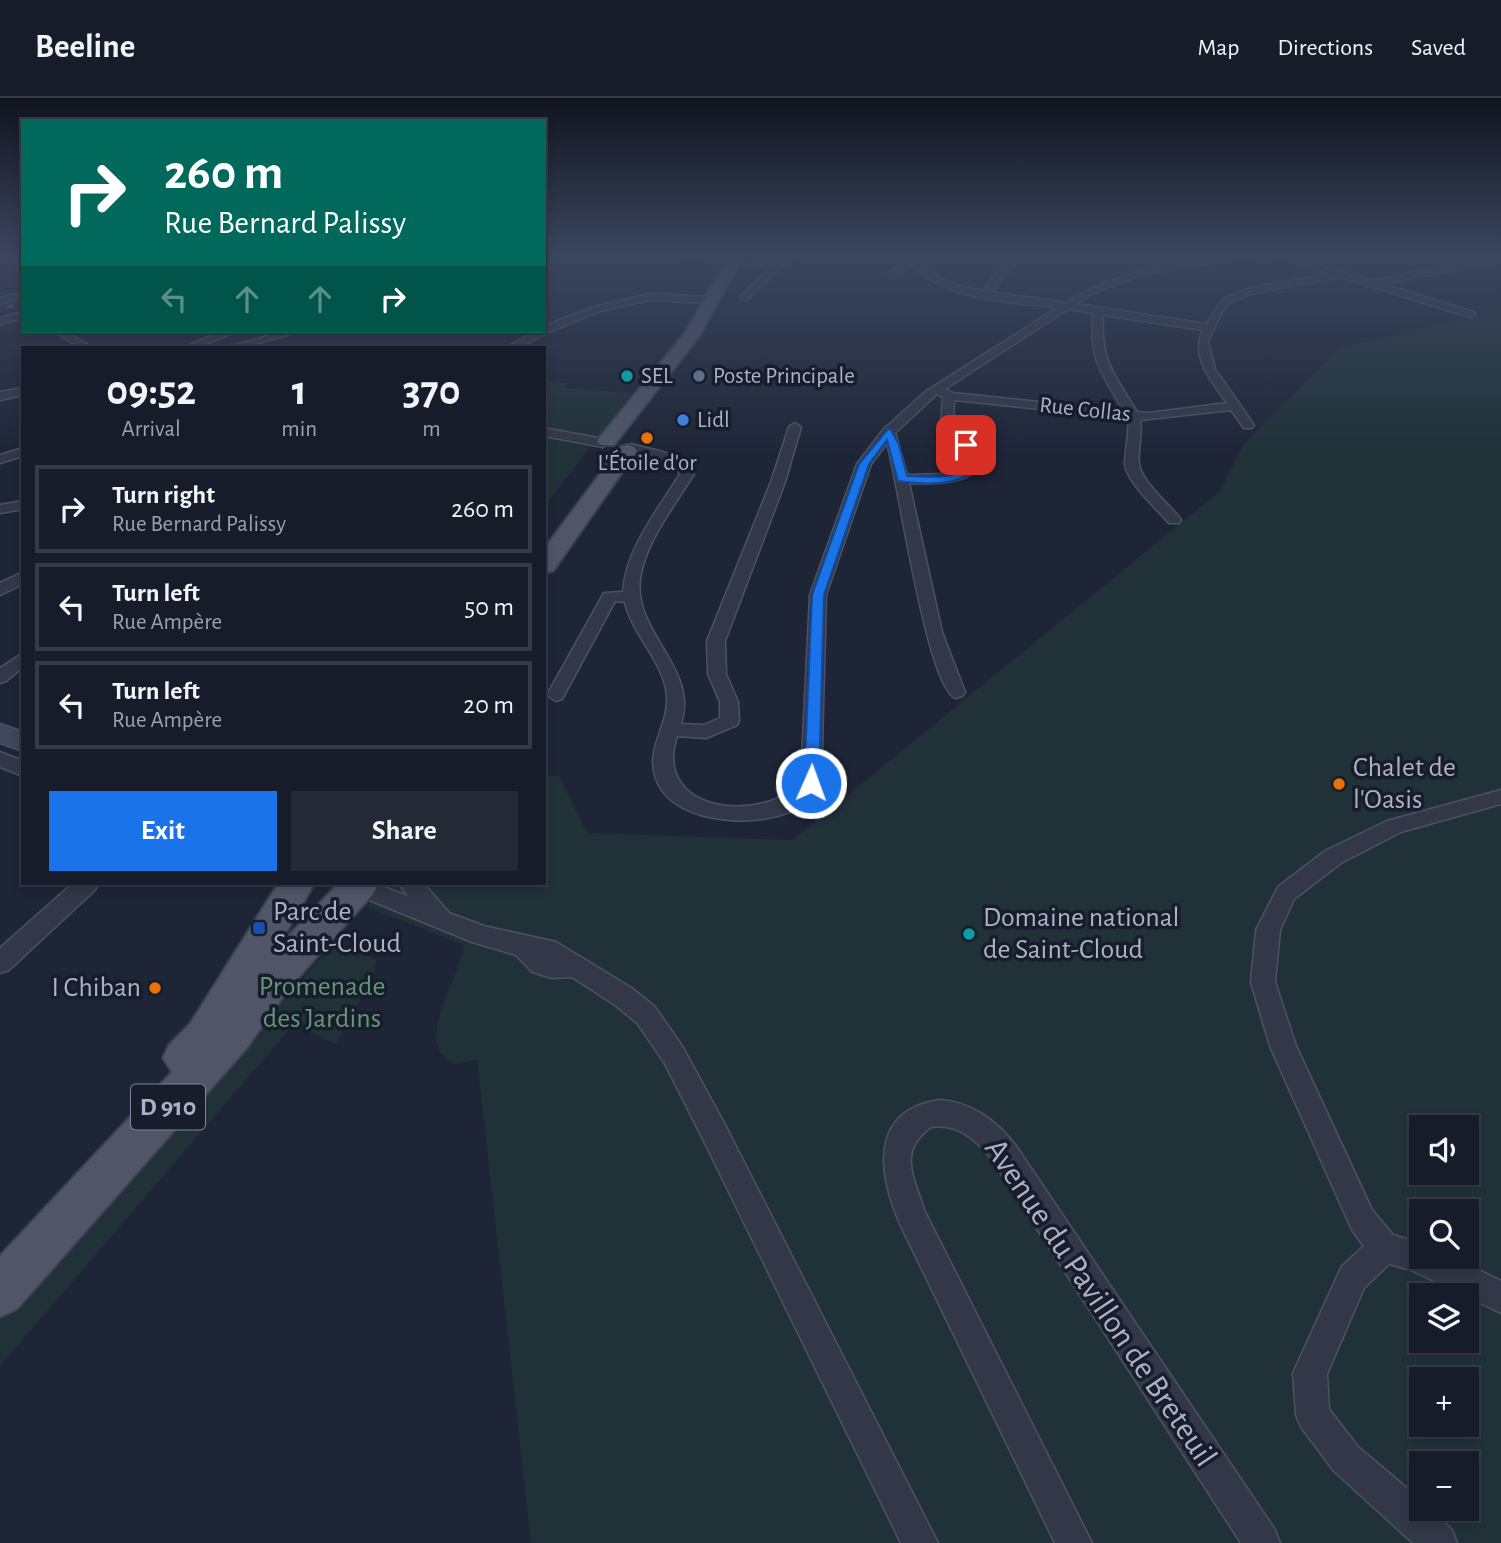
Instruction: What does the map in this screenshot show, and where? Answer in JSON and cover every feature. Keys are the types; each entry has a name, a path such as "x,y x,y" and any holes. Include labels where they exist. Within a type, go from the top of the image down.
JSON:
{"main road":[{"path":"546,563 614,448 697,321"},
{"path":"653,412 716,321"},
{"path":"546,530 614,448"},
{"path":"0,733 21,741"},
{"name":"D 910","path":"0,1258 204,1037 295,885"},
{"path":"317,885 359,885"},
{"name":"D 910","path":"0,1292 232,1036 276,975 359,885"}],"street":[{"path":"546,330 567,321"},
{"path":"546,432 677,461 684,466 687,474 649,540 632,577 632,597 638,615 660,653 675,690 677,711 662,761 668,782 688,803 725,815 762,813 795,801 811,783 818,595 864,464 888,432 915,405 1044,321"},
{"path":"1097,321 1096,340 1100,360 1133,416 1136,433 1132,464 1135,475 1174,520"},
{"path":"1170,321 1211,328"},
{"path":"1214,321 1203,341 1209,369 1248,425"},
{"path":"62,333 84,346"},
{"path":"193,346 227,333"},
{"path":"238,346 288,333"},
{"path":"514,346 540,333"},
{"name":"Rue Collas","path":"937,389 950,396 1133,416 1167,416 1234,406"},
{"path":"0,396 21,391"},
{"path":"902,479 947,480 967,470 971,463 969,450 947,425 947,401 950,396"},
{"path":"671,729 706,732 730,721 729,702 717,674 716,641 778,482 795,427"},
{"path":"888,432 902,479 934,632 956,692"},
{"path":"0,459 21,453"},
{"path":"0,509 21,505"},
{"path":"0,590 21,579"},
{"path":"556,695 610,596 632,597"},
{"path":"0,677 21,661"},
{"path":"0,759 21,768"},
{"path":"1501,797 1394,826 1333,858 1286,894 1268,930 1263,982 1283,1046 1362,1220 1384,1247 1415,1256 1501,1297"},
{"path":"0,963 86,885"},
{"path":"359,885 534,959 577,966 646,1015 673,1054 920,1543"},
{"path":"411,885 443,919"},
{"name":"Avenue du Pavillon de Breteuil","path":"1074,1543 910,1214 897,1166 898,1143 909,1128 926,1115 953,1113 976,1125 992,1138 1029,1189 1262,1543"},
{"path":"1384,1247 1353,1277 1310,1373 1313,1415 1346,1459 1403,1507 1439,1543"}],"green space":[{"name":"Domaine national de Saint-Cloud","path":"1450,321 1501,321 1501,1543 531,1543 477,1060 454,1064 441,1053 437,1042 439,1016 464,945 367,907 387,885 546,885 546,776 559,776 587,833 793,840 1220,491 1243,445 1338,349"},
{"path":"546,381 568,383 566,388 633,393 598,437 546,427"},
{"path":"546,438 590,447 546,504"},
{"name":"Promenade des Jardins","path":"334,943 377,959 374,972 336,1044 293,1025 0,1366 0,1319"}],"place":[{"name":"SEL","path":"627,376"},
{"name":"Poste Principale","path":"699,376"},
{"name":"Lidl","path":"683,420"},
{"name":"L'Étoile d'or","path":"647,438"},
{"name":"Chalet de l'Oasis","path":"1339,784"},
{"name":"Parc de Saint-Cloud","path":"259,928"},
{"name":"Domaine national de Saint-Cloud","path":"969,934"},
{"name":"I Chiban","path":"155,988"}],"route":[{"path":"811,783 818,595 864,464 888,432 902,479 953,479 963,474 971,463 971,455 966,445"}]}
